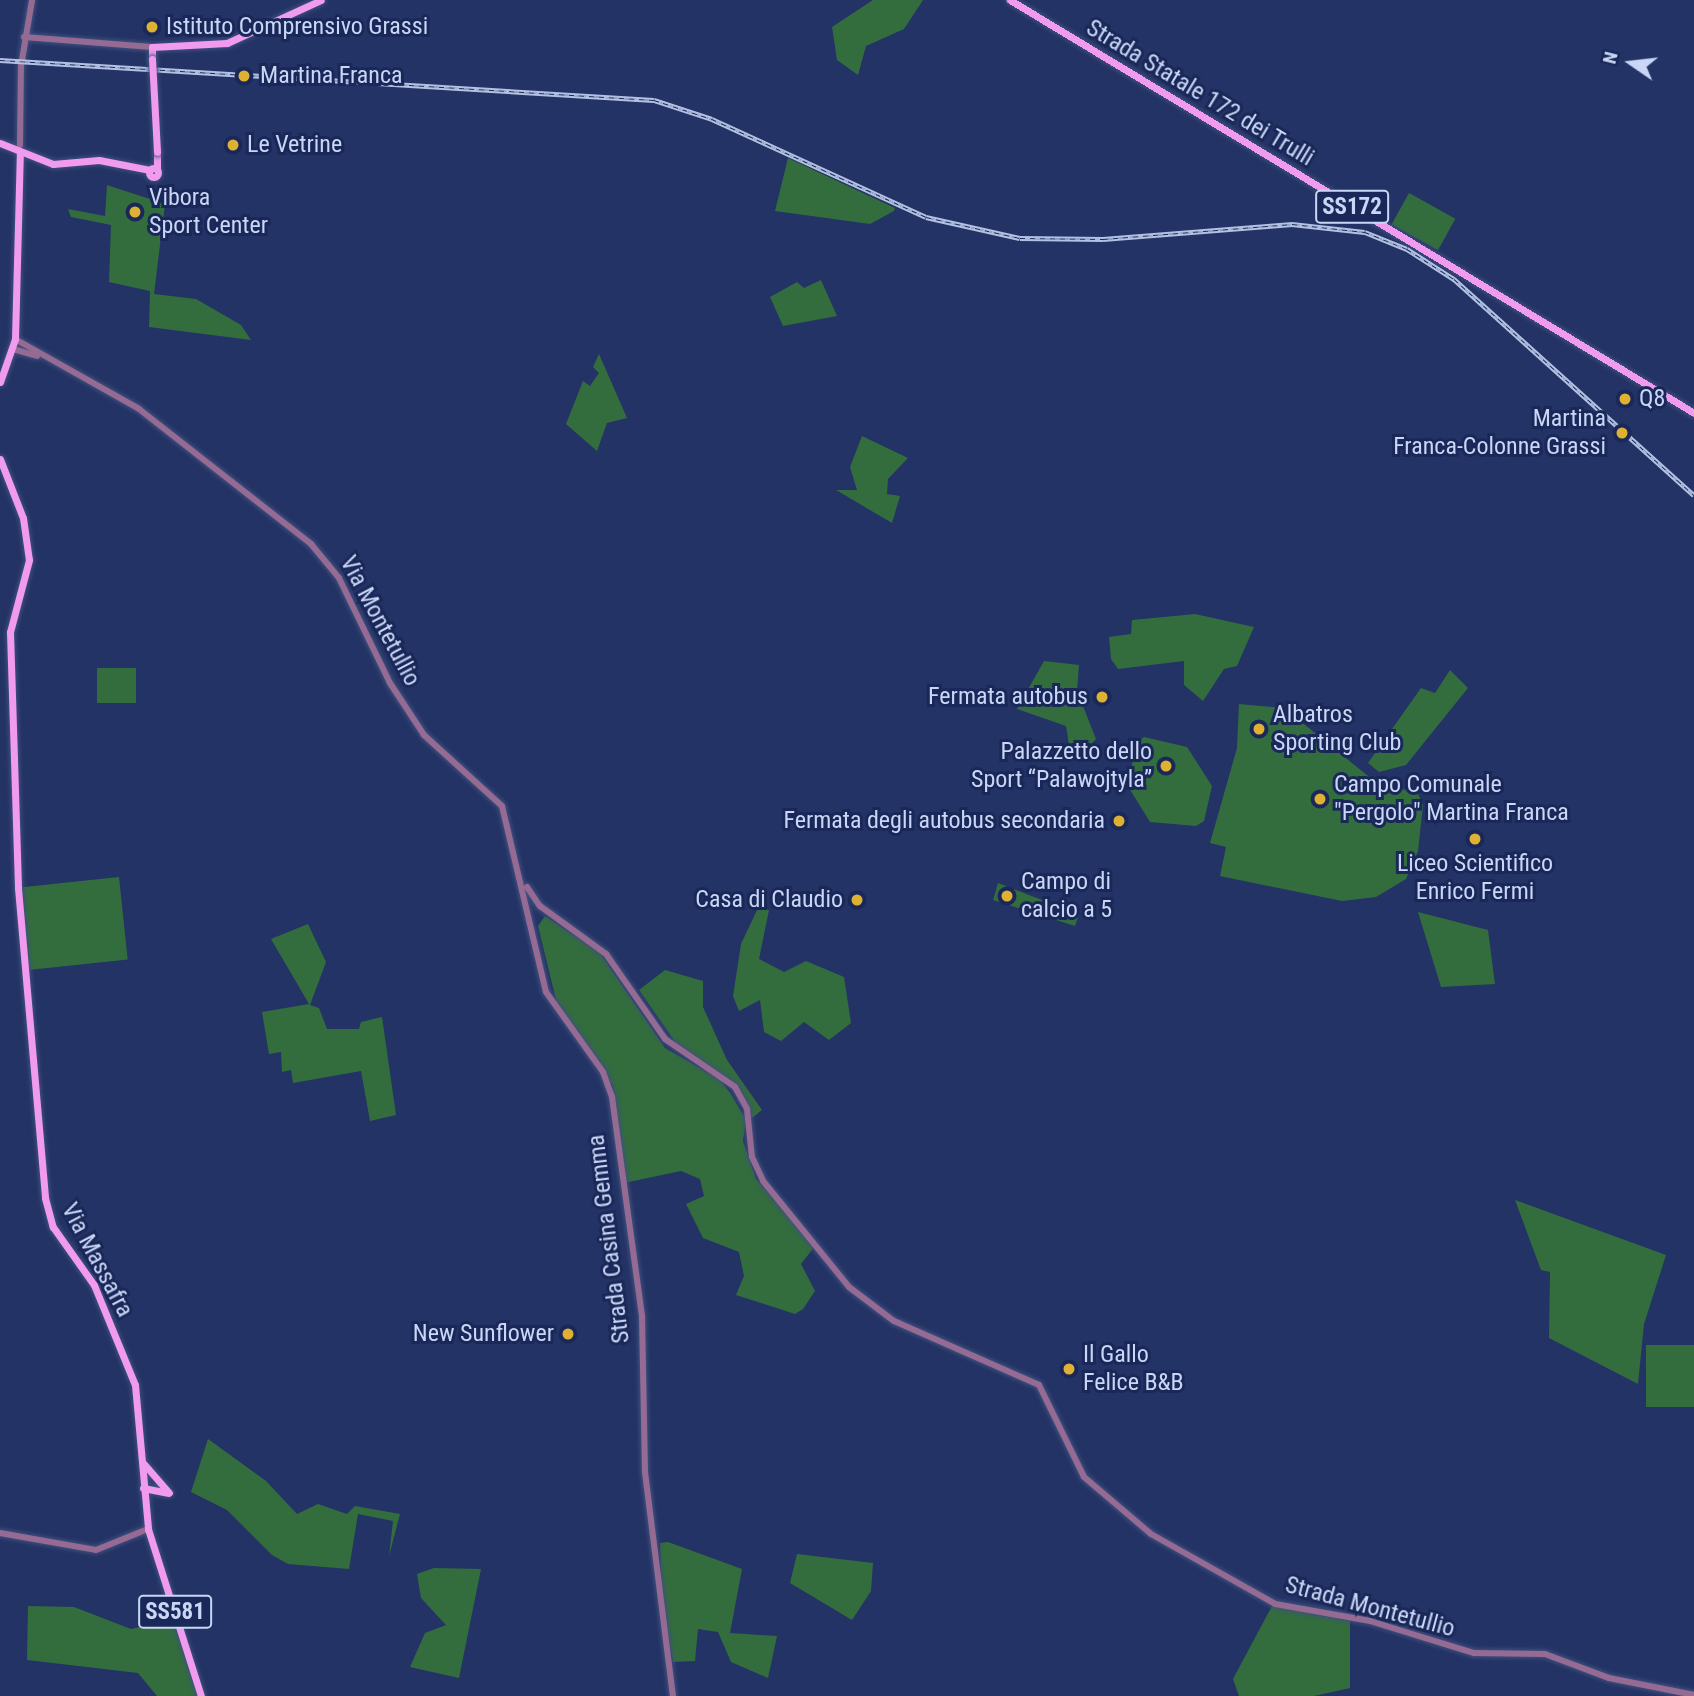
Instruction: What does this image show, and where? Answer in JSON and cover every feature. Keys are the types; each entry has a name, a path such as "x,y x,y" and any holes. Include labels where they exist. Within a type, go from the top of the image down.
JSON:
{"main road":[{"path":"0,143 52,164 99,160 150,171 157,152 152,47 227,43 321,0"},
{"name":"Strada Statale 172 dei Trulli","path":"1010,0 1694,413"},
{"path":"0,383 15,339 20,149"},
{"name":"Via Massafra","path":"0,459 23,518 29,560 10,632 18,888 45,1198 53,1227 94,1284 126,1358 142,1425 143,1488 148,1529 201,1696"},
{"path":"143,1460 161,1490"},
{"path":"143,1488 161,1490"},
{"path":"145,1511 161,1490"}],"street":[{"path":"20,149 24,37 32,0"},
{"path":"24,37 152,47"},
{"name":"Via Montetullio","path":"15,339 42,357 139,410 324,556 419,727 502,806 523,878"},
{"name":"Via Montetullio","path":"13,349 42,357"},
{"name":"Strada Montetullio","path":"523,878 540,906 606,954 665,1039 735,1087 747,1109 752,1157 763,1181 849,1287 894,1321 1039,1385 1084,1477 1151,1534 1275,1604 1370,1621 1474,1653 1545,1654 1609,1678 1694,1695"},
{"name":"Strada Casina Gemma","path":"523,878 546,992 603,1072 612,1097 642,1316 645,1472 673,1696"},
{"path":"529,912 540,906"},
{"path":"531,922 540,906"},
{"path":"531,922 549,914"},
{"path":"0,1533 96,1550 148,1529"}],"green space":[{"path":"873,0 923,0 904,29 866,46 858,75 837,60 832,27"},
{"path":"788,158 895,208 894,211 870,224 775,211"},
{"path":"107,185 165,204 154,294 196,299 241,325 251,340 149,327 150,291 109,282 111,225 71,217 68,209 105,216"},
{"path":"1409,193 1455,219 1438,250 1392,224"},
{"path":"821,280 837,316 783,326 770,297 797,282 804,288"},
{"path":"599,354 627,418 607,423 597,451 566,424 583,381 590,386 599,373 593,367"},
{"path":"862,436 908,458 888,479 887,494 900,496 892,523 836,490 857,490 850,467"},
{"path":"1195,614 1254,627 1237,666 1224,669 1203,701 1184,685 1184,661 1118,669 1111,659 1109,637 1131,634 1132,620"},
{"path":"1044,661 1079,665 1077,691 1096,739 1090,745 1069,745 1066,726 1017,709"},
{"path":"97,668 136,668 136,703 97,703"},
{"path":"1450,670 1468,688 1406,765 1379,772 1368,763 1421,688 1435,693"},
{"name":"Campo Comunale \"Pergolo\" Martina Franca","path":"1239,704 1284,708 1373,780 1418,794 1423,805 1418,851 1406,879 1376,897 1342,901 1220,876 1226,847 1210,843 1237,748"},
{"name":"Palazzetto dello Sport “Palawojtyla”","path":"1144,737 1187,747 1212,786 1204,821 1196,826 1150,822 1129,788 1135,743"},
{"path":"119,877 128,960 28,970 20,887"},
{"path":"998,883 1079,914 1075,926 993,900"},
{"path":"759,906 769,910 759,959 784,972 806,961 844,977 851,1023 829,1040 804,1022 781,1041 764,1032 760,1000 739,1011 733,996 741,944"},
{"path":"1418,912 1488,930 1495,984 1441,987"},
{"path":"545,916 600,953 665,1048 719,1079 731,1094 746,1120 743,1141 756,1179 815,1246 801,1264 815,1291 803,1309 795,1314 736,1295 744,1276 739,1252 703,1238 686,1204 704,1196 700,1179 681,1171 624,1183 613,1086 557,1004 538,926"},
{"path":"308,924 326,962 310,1005 319,1008 327,1029 359,1029 361,1022 382,1017 396,1115 370,1121 361,1071 293,1083 291,1070 282,1072 281,1052 269,1054 262,1012 309,1004 271,939"},
{"path":"665,970 703,981 703,1007 727,1060 762,1110 751,1119 729,1081 680,1049 639,990"},
{"path":"1515,1200 1666,1255 1644,1324 1638,1384 1549,1338 1550,1272 1541,1270"},
{"path":"1646,1345 1694,1345 1694,1407 1646,1407"},
{"path":"208,1439 266,1481 297,1514 318,1504 347,1514 355,1506 400,1514 389,1556 393,1521 358,1514 349,1569 288,1564 272,1555 227,1510 191,1492"},
{"path":"668,1542 742,1569 730,1633 777,1636 768,1678 731,1662 718,1632 698,1629 695,1661 673,1662 662,1598 660,1543"},
{"path":"797,1554 873,1563 871,1591 852,1620 790,1583"},
{"path":"434,1568 481,1569 459,1678 410,1667 425,1633 446,1625 421,1598 417,1574"},
{"path":"28,1606 74,1607 131,1629 173,1619 198,1696 157,1696 138,1673 27,1660"},
{"path":"1272,1606 1350,1621 1350,1688 1314,1696 1239,1696 1233,1679"}],"railway":[{"path":"0,60 654,100 712,119 926,217 1020,238 1103,239 1292,224 1365,232 1407,249 1454,279 1694,495"}],"place":[{"name":"Istituto Comprensivo Grassi","path":"152,27"},
{"name":"Martina Franca","path":"244,76"},
{"name":"Le Vetrine","path":"233,145"},
{"name":"Vibora Sport Center","path":"135,212"},
{"name":"Q8","path":"1625,399"},
{"name":"Martina Franca-Colonne Grassi","path":"1622,433"},
{"name":"Fermata autobus","path":"1102,697"},
{"name":"Albatros Sporting Club","path":"1259,729"},
{"name":"Palazzetto dello Sport “Palawojtyla”","path":"1166,766"},
{"name":"Campo Comunale \"Pergolo\" Martina Franca","path":"1320,799"},
{"name":"Fermata degli autobus secondaria","path":"1119,821"},
{"name":"Liceo Scientifico Enrico Fermi","path":"1475,839"},
{"name":"Campo di calcio a 5","path":"1007,896"},
{"name":"Casa di Claudio","path":"857,900"},
{"name":"New Sunflower","path":"568,1334"},
{"name":"Il Gallo Felice B&B","path":"1069,1369"}]}
